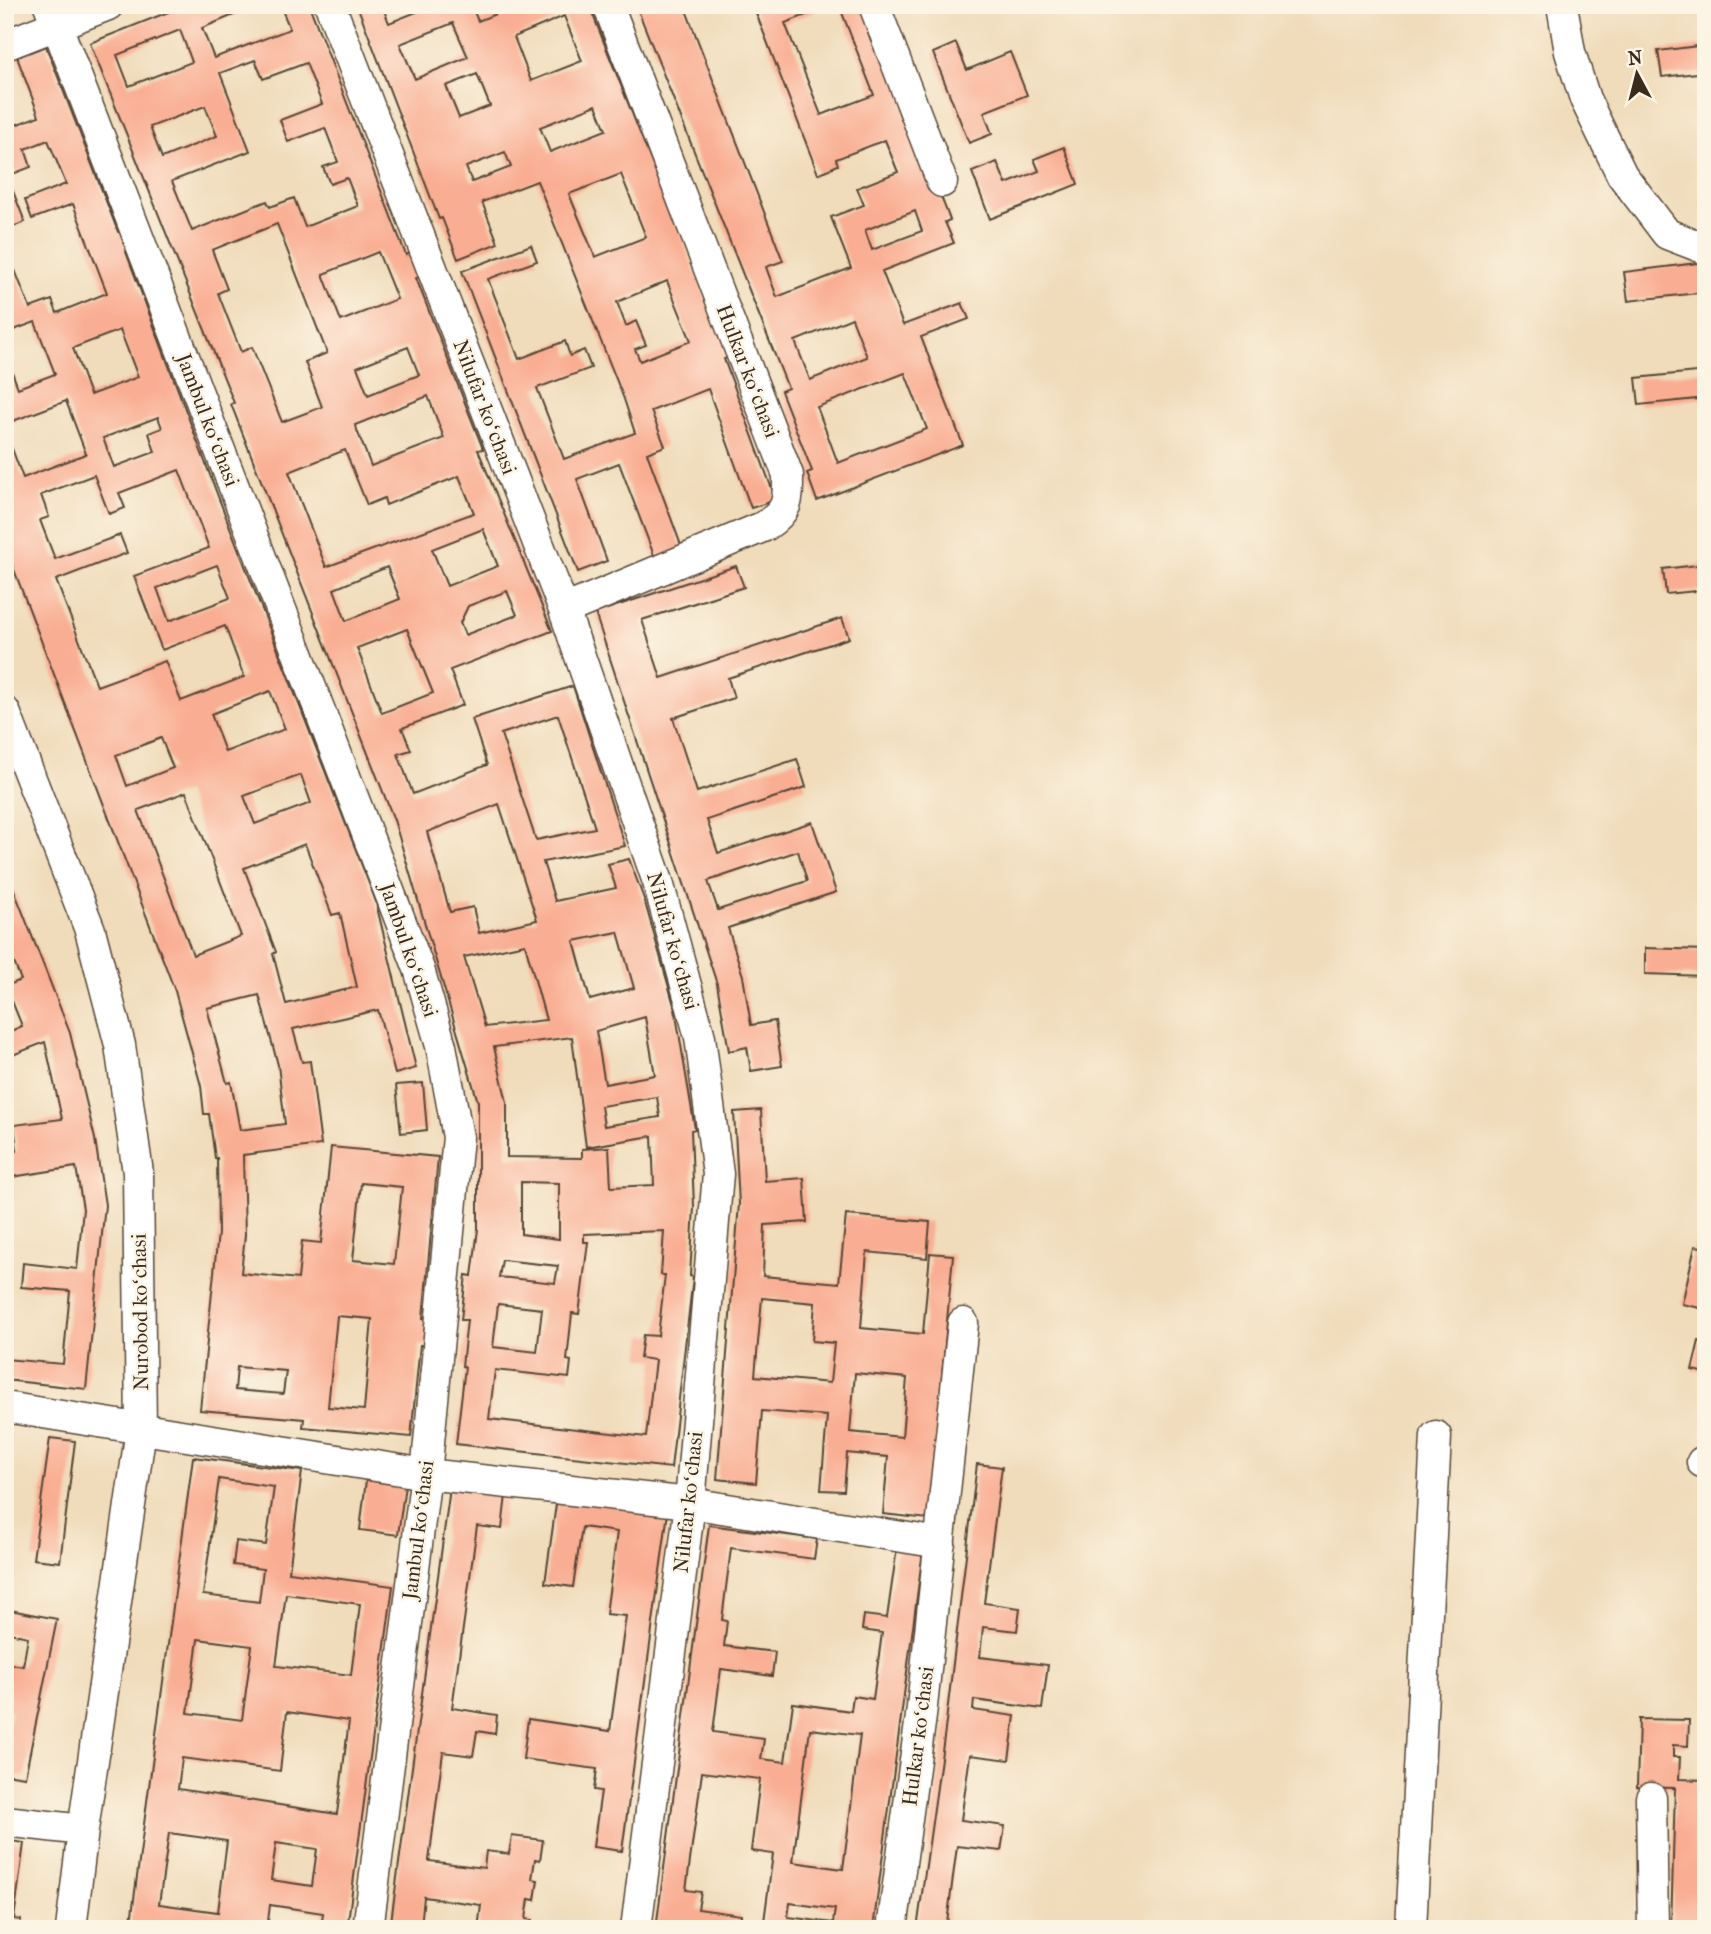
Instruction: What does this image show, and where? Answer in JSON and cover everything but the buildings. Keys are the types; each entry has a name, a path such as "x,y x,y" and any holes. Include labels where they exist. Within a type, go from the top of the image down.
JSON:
{"street":[{"path":"5,45 52,15 108,5"},
{"name":"Nilufar koʻchasi","path":"330,5 564,610 658,882 700,1037 718,1174 690,1503 636,1929"},
{"name":"Hulkar koʻchasi","path":"564,610 765,526 783,514 788,498 788,475 608,5"},
{"path":"874,5 942,182"},
{"path":"1562,5 1570,52 1585,99 1622,174 1667,234 1706,249"},
{"name":"Jambul koʻchasi","path":"52,15 419,969 441,1046 458,1137 426,1474 368,1929"},
{"name":"Nurobod koʻchasi","path":"5,712 90,930 120,1045 138,1172 141,1429 71,1929"},
{"name":"Hulkar koʻchasi","path":"892,1929 921,1716 963,1324"},
{"path":"5,1407 426,1474 690,1503 940,1543"},
{"path":"1411,1929 1436,1436"},
{"path":"1651,1798 1653,1929"},
{"path":"5,1821 83,1830"}]}
